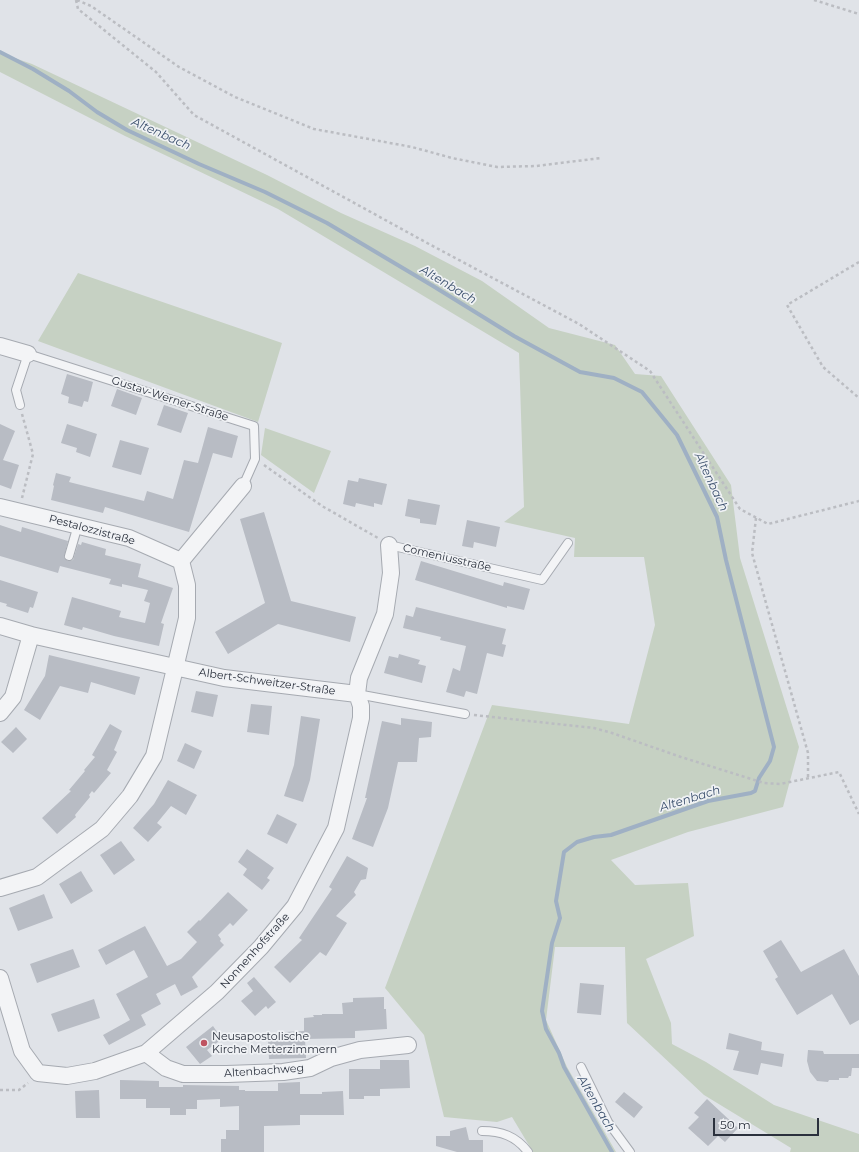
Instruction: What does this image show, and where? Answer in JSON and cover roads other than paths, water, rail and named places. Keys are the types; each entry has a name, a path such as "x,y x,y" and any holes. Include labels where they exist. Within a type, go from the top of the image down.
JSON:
{"street":[{"name":"Gustav-Werner-Straße","path":"0,346 28,354"},
{"path":"0,888 37,877 102,829 130,796 154,756 187,618 187,585 181,561 243,486"},
{"name":"Pestalozzistraße","path":"0,507 129,538 181,561"},
{"name":"Comeniusstraße","path":"357,694 359,678 385,614 391,573 388,545"},
{"name":"Albert-Schweitzer-Straße","path":"0,626 31,635 224,678 357,694"},
{"path":"0,713 13,696 31,635"},
{"name":"Nonnenhofstraße","path":"0,978 22,1050 38,1073 67,1076 95,1071 146,1053 217,992 261,947 295,906 336,828 361,718 361,706 357,694"},
{"name":"Altenbachweg","path":"146,1053 166,1068 183,1074 235,1074 283,1072 310,1068 331,1058 360,1050 408,1045"}],"lane":[{"path":"20,405 16,390 28,354"},
{"name":"Gustav-Werner-Straße","path":"28,354 254,426 255,459 243,486"},
{"path":"69,556 78,525"},
{"name":"Comeniusstraße","path":"388,545 542,580 568,543"},
{"name":"Albert-Schweitzer-Straße","path":"357,694 465,714"},
{"path":"582,1067 608,1122 630,1152"},
{"path":"482,1131 495,1131 514,1138 528,1152"}],"waterway":[{"name":"Altenbach","path":"0,52 33,69 69,91 97,112 127,130 199,164 265,192 327,223 514,336 580,372 614,378 642,392 677,435 717,517 726,560 774,747 770,761 759,778 755,791 708,801 611,835 594,837 577,842 564,852 556,901 560,918 552,943 542,1011 546,1029 559,1053 564,1067 612,1152"}],"place":[{"name":"Neusapostolische Kirche Metterzimmern","path":"204,1043"}]}
